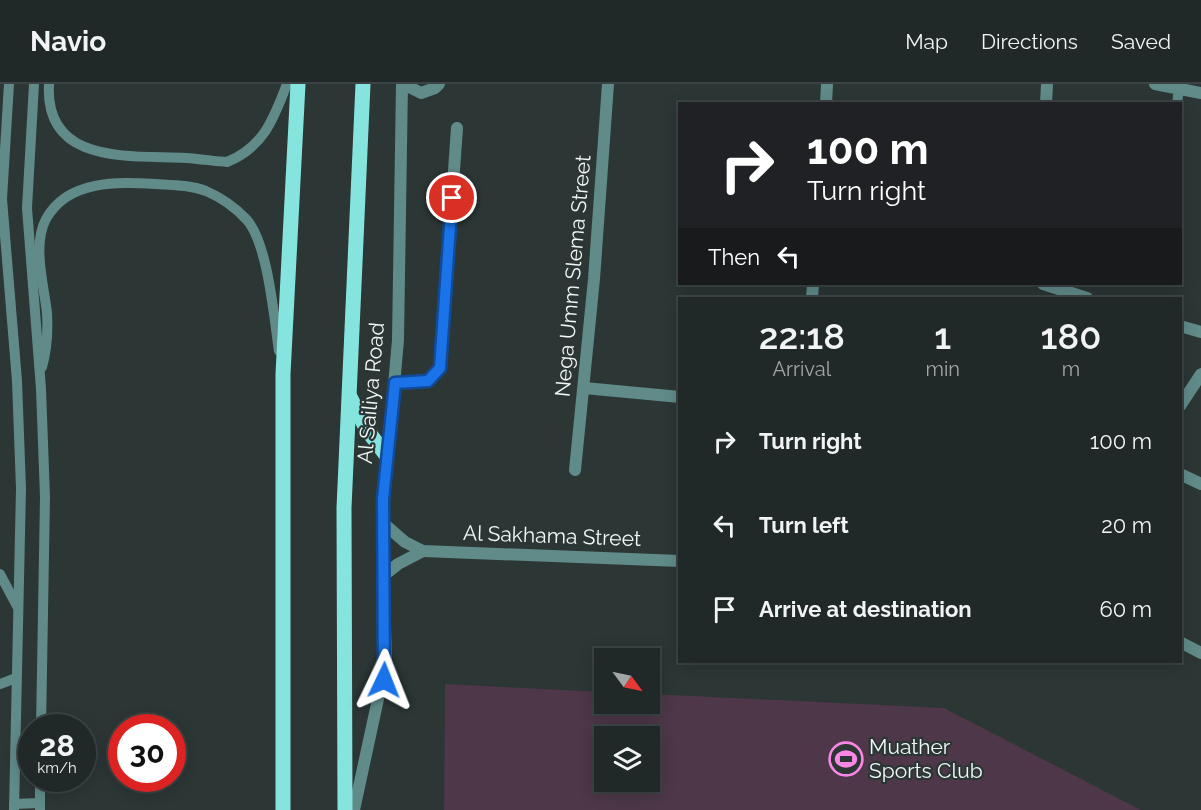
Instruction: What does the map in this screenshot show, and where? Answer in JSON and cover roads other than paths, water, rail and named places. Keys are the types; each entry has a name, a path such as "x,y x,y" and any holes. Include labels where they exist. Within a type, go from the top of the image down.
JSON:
{"main road":[{"path":"283,810 283,374 298,84"},
{"name":"Al Sailiya Road","path":"345,810 342,625 348,392 363,84"},
{"path":"348,392 367,430 386,455"}],"street":[{"name":"Al Sailiya Road","path":"354,810 384,680 382,522 386,455 395,383 400,297 402,84 421,93 435,88 438,84"},
{"name":"Nega Umm Slema Street","path":"575,470 584,388 608,84"},
{"path":"826,102 827,84"},
{"path":"1046,102 1047,84"},
{"path":"1155,84 1201,93"},
{"path":"395,383 428,381 440,368 457,128"},
{"path":"1047,285 1084,297"},
{"path":"1182,327 1201,332"},
{"path":"1182,403 1201,374"},
{"path":"584,388 678,397"},
{"path":"1182,475 1201,484"},
{"name":"Al Sakhama Street","path":"382,522 405,542 423,550 678,561"},
{"path":"383,576 398,564 423,550"},
{"path":"1182,643 1201,653"}],"lane":[{"path":"9,84 3,200 20,423 21,488 14,807 40,807"},
{"path":"34,84 27,208 40,376 45,497 41,714"},
{"path":"49,84 50,108 58,124 87,148 109,156 227,162 245,155 264,134 278,110 287,84"},
{"path":"1177,102 1179,88"},
{"path":"40,376 47,331 40,247 42,229 50,213 62,200 86,189 111,182 195,188 216,196 248,221 261,248 283,374"},
{"path":"0,574 18,609"},
{"path":"0,684 16,678"}],"place":[{"name":"Muather Sports Club","path":"846,759"}]}
